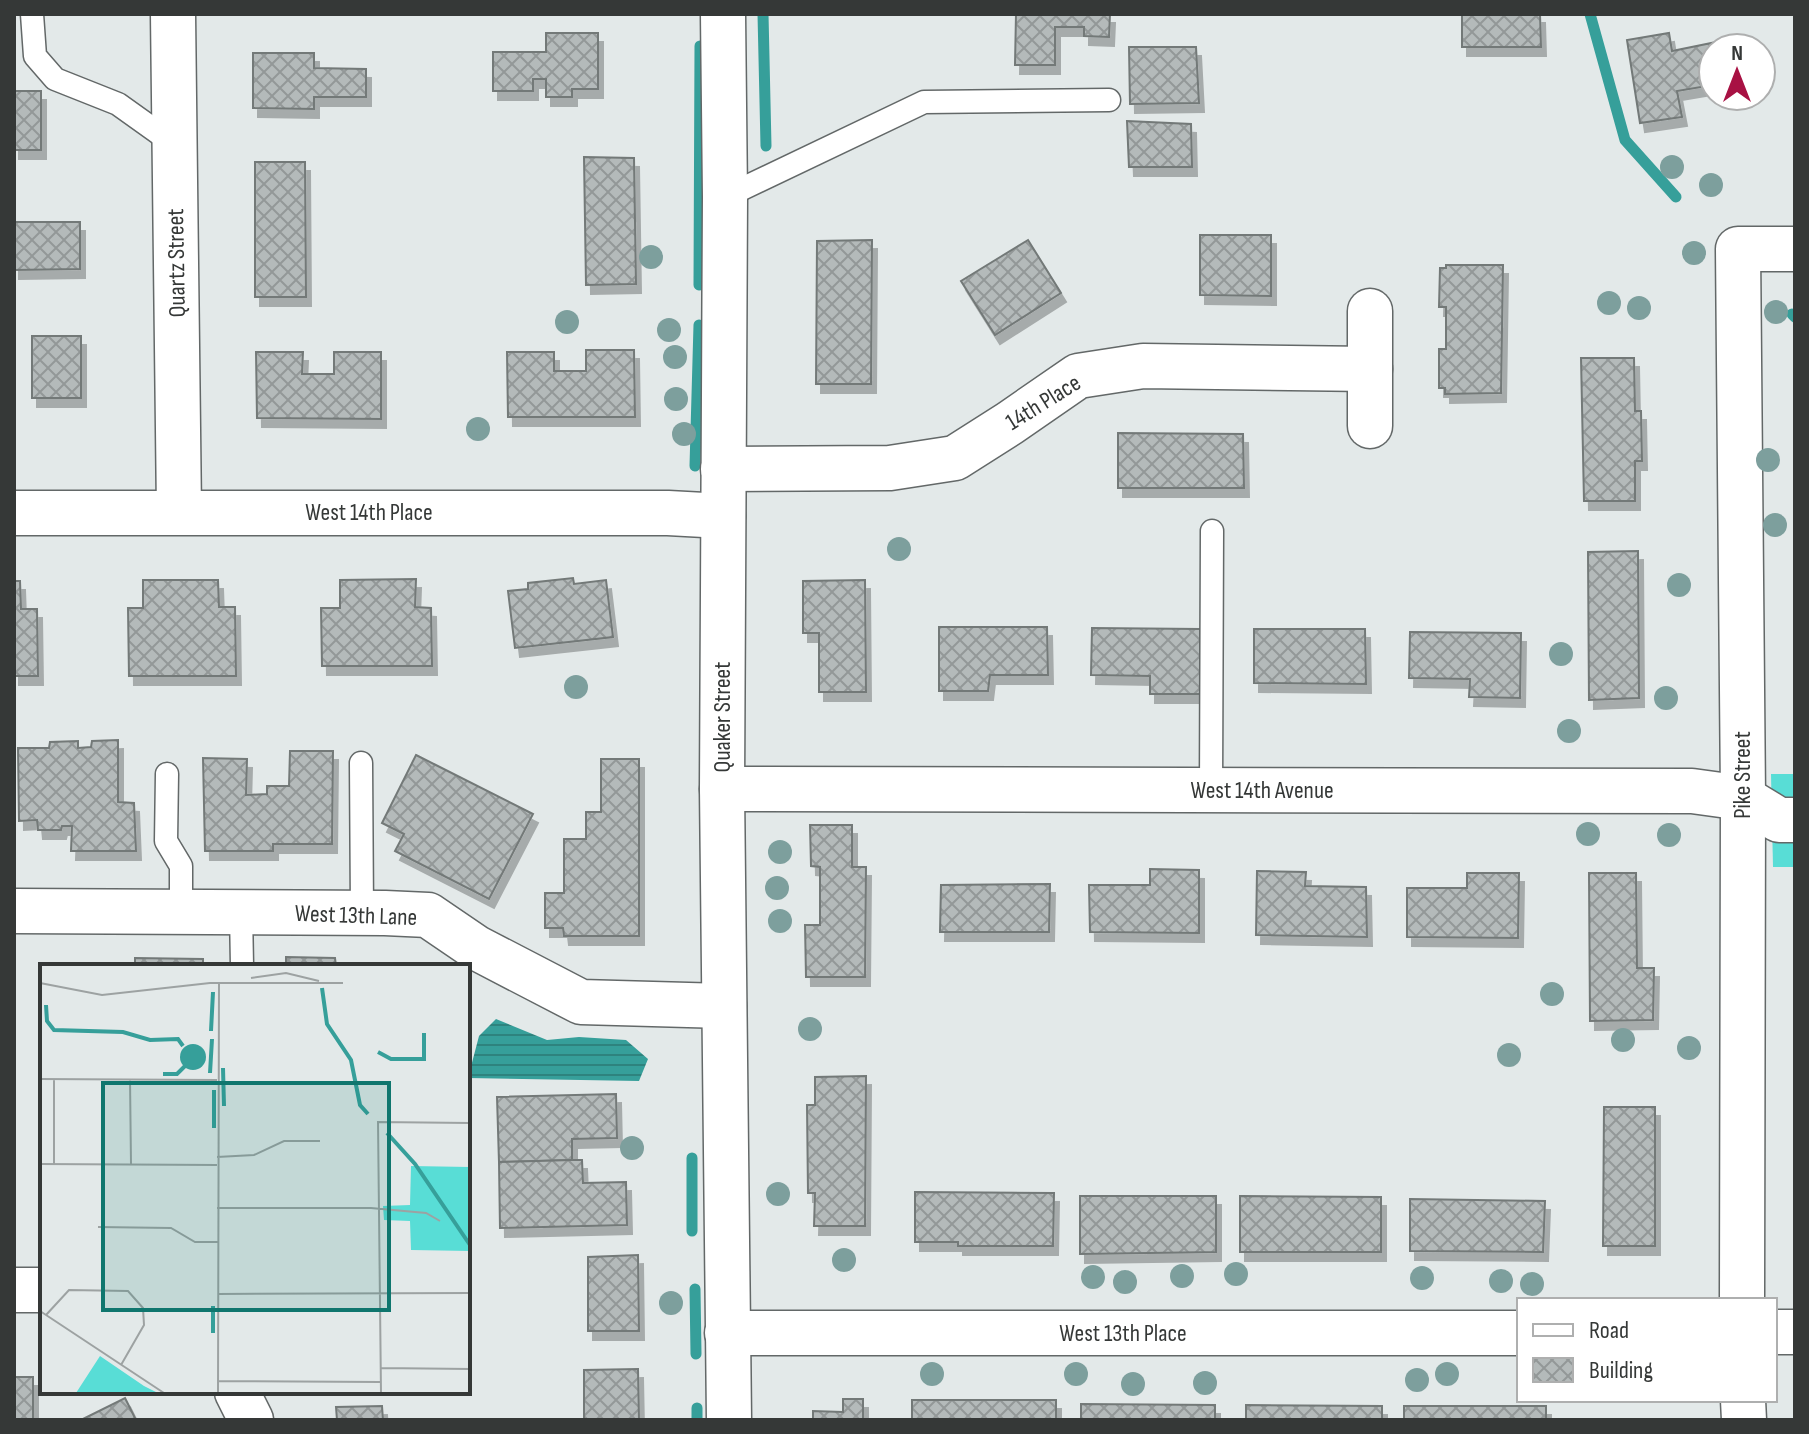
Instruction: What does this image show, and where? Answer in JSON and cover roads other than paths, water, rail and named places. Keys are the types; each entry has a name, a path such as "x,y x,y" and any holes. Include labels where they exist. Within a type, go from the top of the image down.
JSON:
{"street":[{"name":"Quartz Street","path":"173,14 179,512"},
{"name":"Quaker Street","path":"723,14 722,789 729,1420"},
{"name":"Pike Street","path":"1742,1298 1743,798 1738,249 1795,249"},
{"path":"1370,311 1370,426"},
{"name":"14th Place","path":"723,469 890,468 955,458 1078,376 1143,366 1370,369"},
{"name":"West 14th Place","path":"14,513 668,513 723,516"},
{"name":"West 14th Avenue","path":"722,789 1692,791 1743,798 1779,820 1795,820"},
{"name":"West 13th Lane","path":"14,911 428,915 475,947 581,1002 724,1006"},
{"path":"14,1290 40,1290"},
{"name":"West 13th Place","path":"727,1333 1517,1333"},
{"path":"238,1394 251,1420"}],"lane":[{"path":"32,14 35,56 55,79 118,104 174,144"},
{"path":"725,197 924,102 1109,100"},
{"path":"1211,790 1212,531"},
{"path":"361,763 362,913"},
{"path":"167,774 166,841 181,866 181,912"},
{"path":"241,912 242,964"}],"waterway":[{"path":"763,14 766,146"},
{"path":"1590,14 1625,140 1676,197"},
{"path":"699,285 700,46"},
{"path":"1792,314 1795,317"},
{"path":"695,466 699,325"},
{"path":"692,1158 692,1231"},
{"path":"695,1289 696,1354"},
{"path":"697,1408 697,1420"}]}
